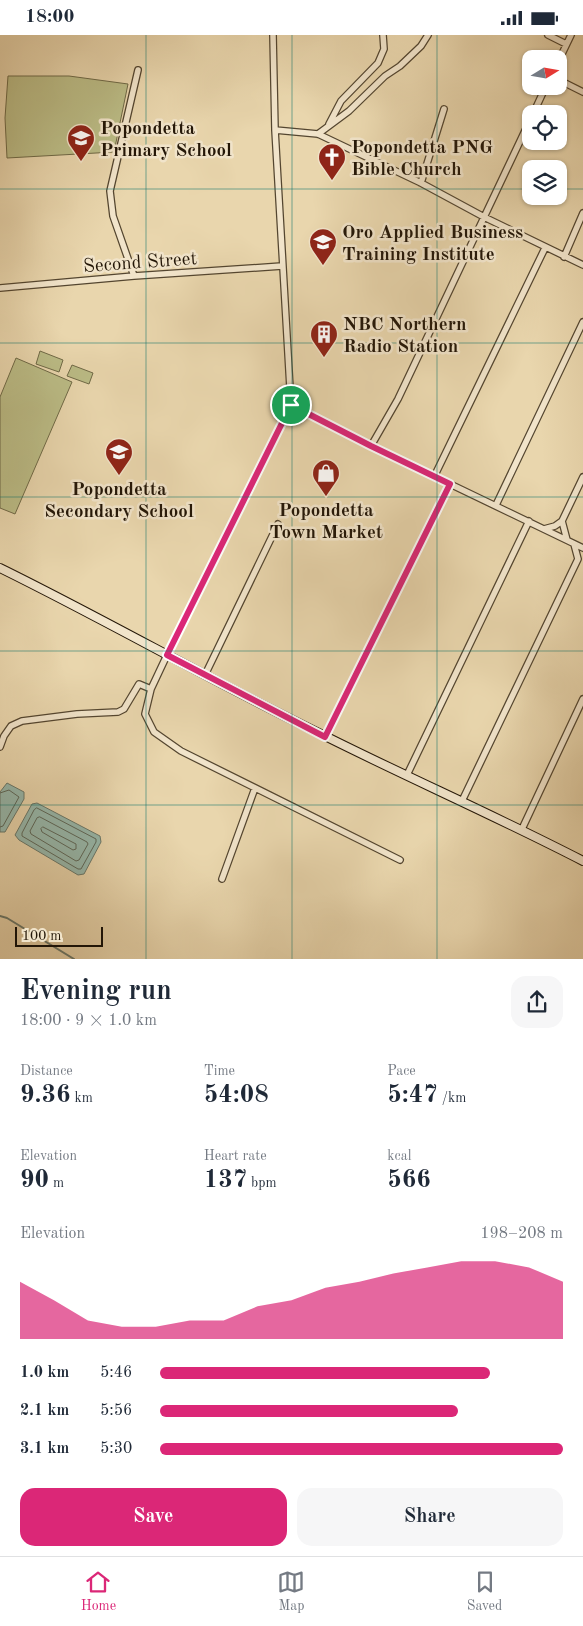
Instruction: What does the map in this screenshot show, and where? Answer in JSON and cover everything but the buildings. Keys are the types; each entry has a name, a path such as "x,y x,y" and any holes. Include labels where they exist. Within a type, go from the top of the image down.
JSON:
{"main road":[{"path":"0,568 85,610 325,737 522,829 583,861"}],"street":[{"path":"273,35 275,130 291,405 167,655 152,689 145,714 154,732 181,751 400,860"},
{"path":"328,126 341,101 378,63 384,49 383,35"},
{"path":"318,135 349,111 385,76 400,66 421,46 428,35"},
{"path":"548,35 566,44"},
{"path":"563,50 571,35"},
{"path":"134,276 113,216 110,191 138,70"},
{"path":"568,84 583,92"},
{"path":"421,183 444,109"},
{"path":"275,130 318,135 421,183 545,248 583,265"},
{"path":"371,446 398,399 522,137"},
{"path":"564,257 583,213"},
{"path":"434,477 545,248"},
{"name":"Second Street","path":"0,288 134,276 282,266"},
{"path":"496,505 583,322"},
{"path":"291,405 434,477 583,548"},
{"path":"544,529 555,526 562,521 583,477"},
{"path":"325,737 450,484"},
{"path":"407,775 529,521"},
{"path":"562,521 567,540"},
{"path":"205,675 278,524"},
{"path":"462,801 581,558 574,543"},
{"path":"0,747 4,736 11,726 22,721 118,711 124,709 139,684 152,689"},
{"path":"522,829 583,699"},
{"path":"222,879 255,788"}],"green space":[{"path":"8,76 69,76 128,84 114,152 7,158 5,118"},
{"path":"40,351 63,360 59,372 36,364"},
{"path":"16,358 72,382 15,514 0,508 0,397"},
{"path":"72,365 93,373 89,384 67,376"}],"water":[{"path":"7,783 24,792 24,799 5,832 0,832 0,792"},
{"path":"37,803 100,836 101,842 84,874 78,875 19,840 15,835 32,804"}],"waterway":[{"path":"0,916 7,918 74,959"}],"place":[{"name":"Popondetta Primary School","path":"81,162"},
{"name":"Popondetta PNG Bible Church","path":"332,181"},
{"name":"Oro Applied Business Training Institute","path":"323,266"},
{"name":"NBC Northern Radio Station","path":"324,358"},
{"name":"Popondetta Secondary School","path":"119,476"},
{"name":"Popondetta Town Market","path":"326,497"}],"route":[{"path":"291,405 450,484 325,737 167,655 291,405"}]}
